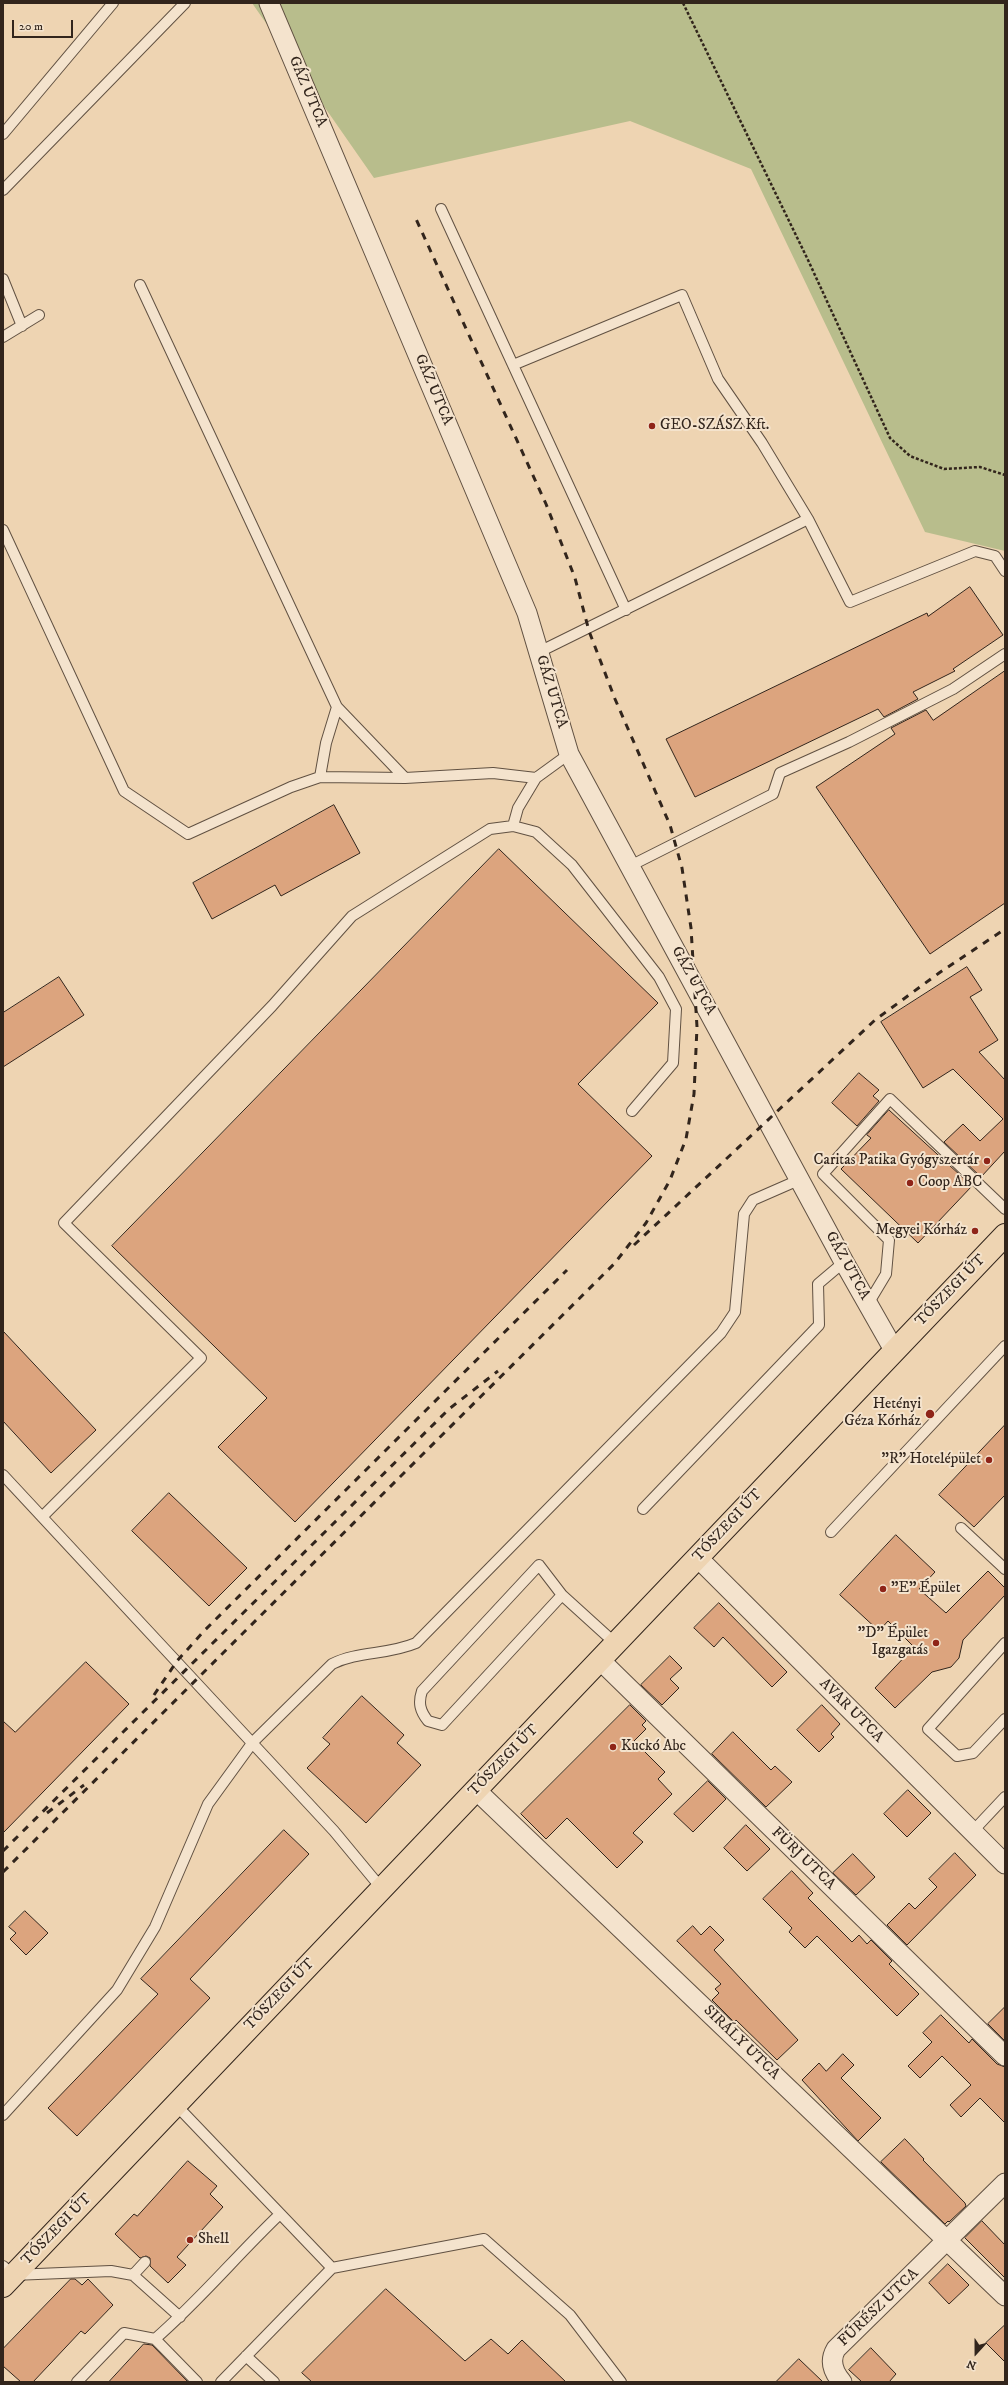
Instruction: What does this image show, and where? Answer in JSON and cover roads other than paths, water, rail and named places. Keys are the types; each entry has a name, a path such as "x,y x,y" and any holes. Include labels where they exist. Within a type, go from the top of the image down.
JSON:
{"main road":[{"name":"TÓSZEGI ÚT","path":"6,2276 176,2105 601,1661 894,1350 1003,1241"}],"street":[{"name":"GÁZ UTCA","path":"269,3 527,613 569,754 844,1262 894,1350"},
{"name":"AVAR UTCA","path":"698,1558 1005,1864"},
{"name":"FÜRJ UTCA","path":"601,1661 1005,2056"},
{"name":"SIRÁLY UTCA","path":"476,1790 1005,2296"},
{"name":"FŰRÉSZ UTCA","path":"842,2382 833,2370 832,2357 836,2349 1005,2182"}],"lane":[{"path":"3,134 113,3"},
{"path":"3,190 185,3"},
{"path":"441,209 626,610"},
{"path":"3,279 22,326"},
{"path":"140,285 337,707 405,778"},
{"path":"513,365 682,295 718,379 762,443 808,519 850,602 975,551 995,556 1005,571"},
{"path":"3,337 39,315"},
{"path":"539,652 808,519"},
{"path":"3,530 124,791 188,834 291,787 320,777 405,778 493,773 536,778"},
{"path":"630,866 773,794 780,773 849,742 953,689 1005,654"},
{"path":"320,777 326,743 337,707"},
{"path":"513,826 518,808 536,778 569,754"},
{"path":"42,1517 201,1358 64,1223 272,1006 352,916 490,829 513,826 536,832 572,865 659,977 676,1009 673,1063 632,1111"},
{"path":"868,1304 886,1274 889,1240 823,1174 890,1099 1005,1209"},
{"path":"3,2115 118,1990 155,1927 208,1804 252,1742 332,1664 344,1658 399,1650 416,1643 722,1333 735,1312 744,1214 753,1200 800,1179"},
{"path":"643,1509 819,1325 818,1284 844,1262"},
{"path":"831,1532 1005,1346"},
{"path":"3,1475 334,1831 382,1889"},
{"path":"962,1528 1005,1569"},
{"path":"562,1595 442,1724 428,1721 420,1707 419,1700 422,1691 539,1566 562,1595 616,1644"},
{"path":"1005,1643 928,1729 957,1756 973,1753 1005,1719"},
{"path":"973,1831 1005,1797"},
{"path":"176,2105 279,2215 332,2268"},
{"path":"154,2339 180,2317 242,2250 279,2215"},
{"path":"221,2382 332,2268 484,2239 570,2315 621,2382"},
{"path":"133,2274 145,2262"},
{"path":"6,2276 111,2272 133,2274 180,2317"},
{"path":"77,2382 124,2333 154,2339 197,2382"},
{"path":"246,2356 274,2382"}],"railway":[{"path":"3,1872 614,1264 646,1223 670,1180 686,1139 694,1094 697,1027 691,928 682,868 670,825 615,699 589,631 575,578 546,504 416,219"},
{"path":"634,1245 875,1020 939,973 1005,929"},
{"path":"154,1695 177,1661 204,1631 567,1270"},
{"path":"3,1851 449,1409 498,1371"},
{"path":"47,1813 84,1785"}],"place":[{"name":"GEO-SZÁSZ Kft.","path":"652,426"},
{"name":"Caritas Patika Gyógyszertár","path":"987,1161"},
{"name":"Coop ABC","path":"910,1183"},
{"name":"Megyei Kórház","path":"975,1231"},
{"name":"Hetényi Géza Kórház","path":"930,1414"},
{"name":"\"R\" Hotelépület","path":"989,1460"},
{"name":"\"E\" Épület","path":"883,1589"},
{"name":"\"D\" Épület Igazgatás","path":"936,1643"},
{"name":"Kuckó Abc","path":"613,1747"},
{"name":"Shell","path":"190,2240"}]}
